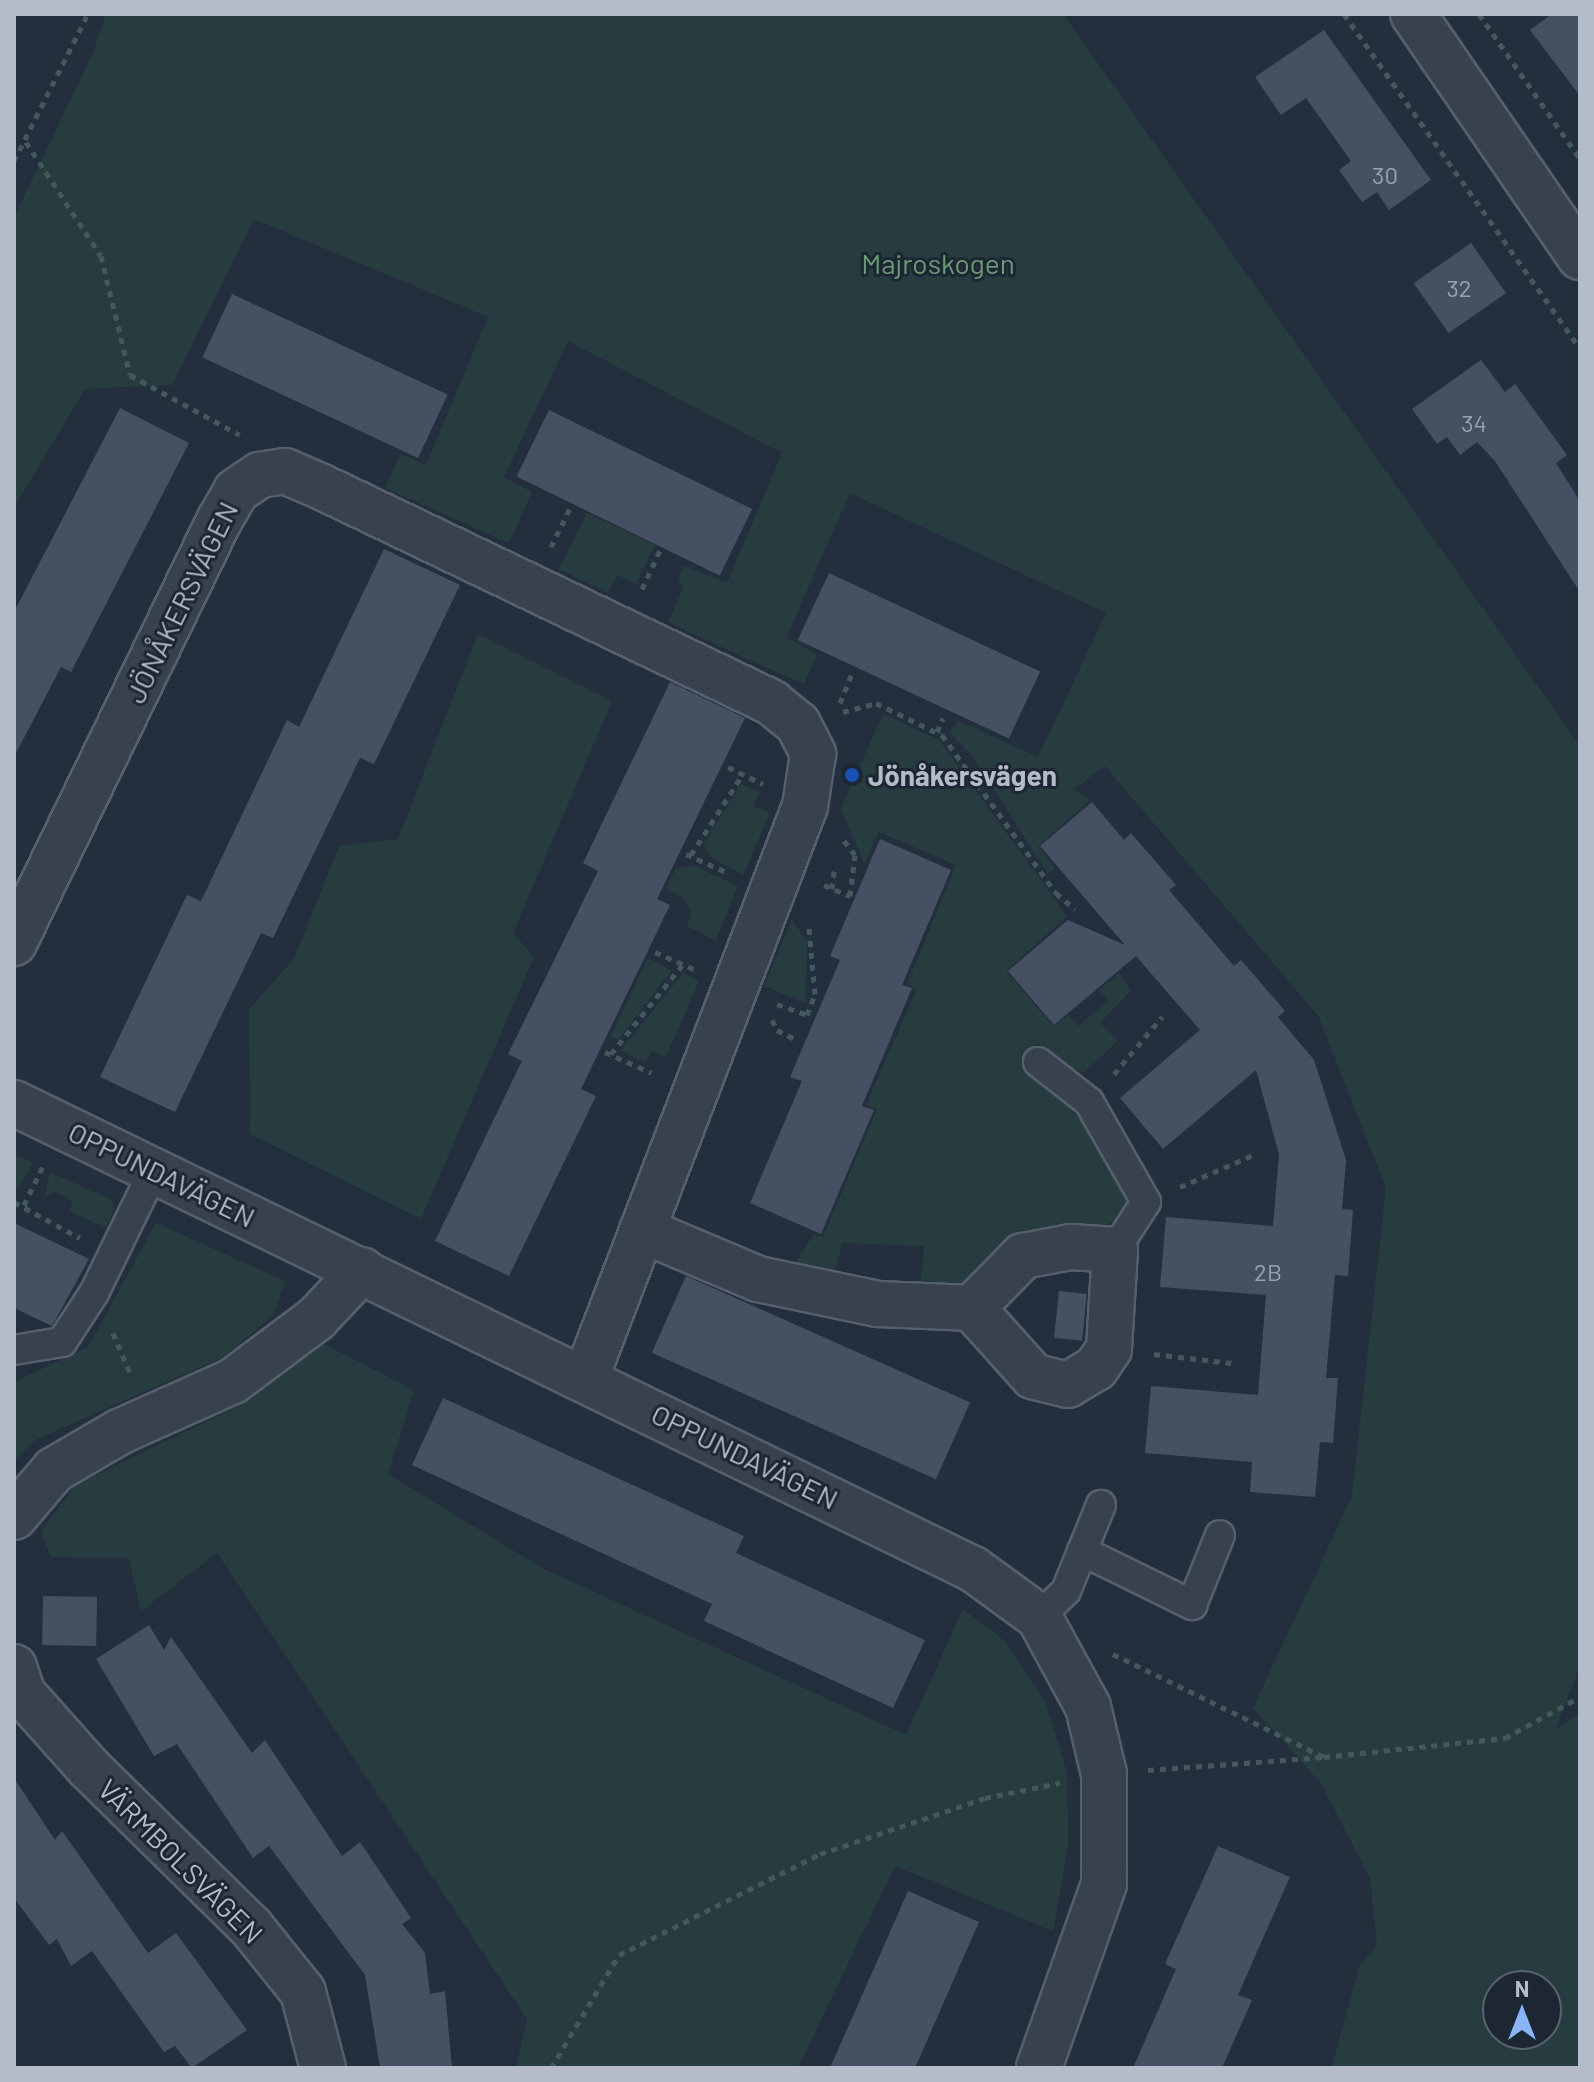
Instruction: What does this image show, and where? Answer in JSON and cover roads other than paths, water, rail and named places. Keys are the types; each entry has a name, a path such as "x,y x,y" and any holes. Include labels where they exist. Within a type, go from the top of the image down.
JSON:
{"street":[{"path":"1413,14 1580,257"},
{"name":"JÖNÅKERSVÄGEN","path":"14,943 219,521 236,491 260,475 285,471 322,487 772,703 798,724 813,754 802,817 586,1377"},
{"name":"OPPUNDAVÄGEN","path":"14,1103 586,1377 973,1569 1039,1617 1088,1707 1104,1774 1104,1884 1039,2068"},
{"path":"642,1230 758,1279 878,1304 972,1308 1033,1376 1068,1385 1096,1368 1109,1349 1115,1250 1071,1247 1023,1256 972,1308"},
{"path":"14,1517 54,1470 139,1423 233,1381 316,1319 362,1270"},
{"name":"VÄRMBOLSVÄGEN","path":"14,1667 23,1694 79,1757 251,1927 303,1992 323,2068"}],"lane":[{"path":"1038,1062 1089,1102 1146,1202 1115,1250"},
{"path":"14,1350 62,1342 94,1293 154,1170"},
{"path":"1039,1617 1066,1591 1101,1505"},
{"path":"1082,1551 1192,1605 1220,1535"}],"place":[{"name":"Jönåkersvägen","path":"852,775"}],"park label":[{"name":"Majroskogen","path":"938,263"}]}
